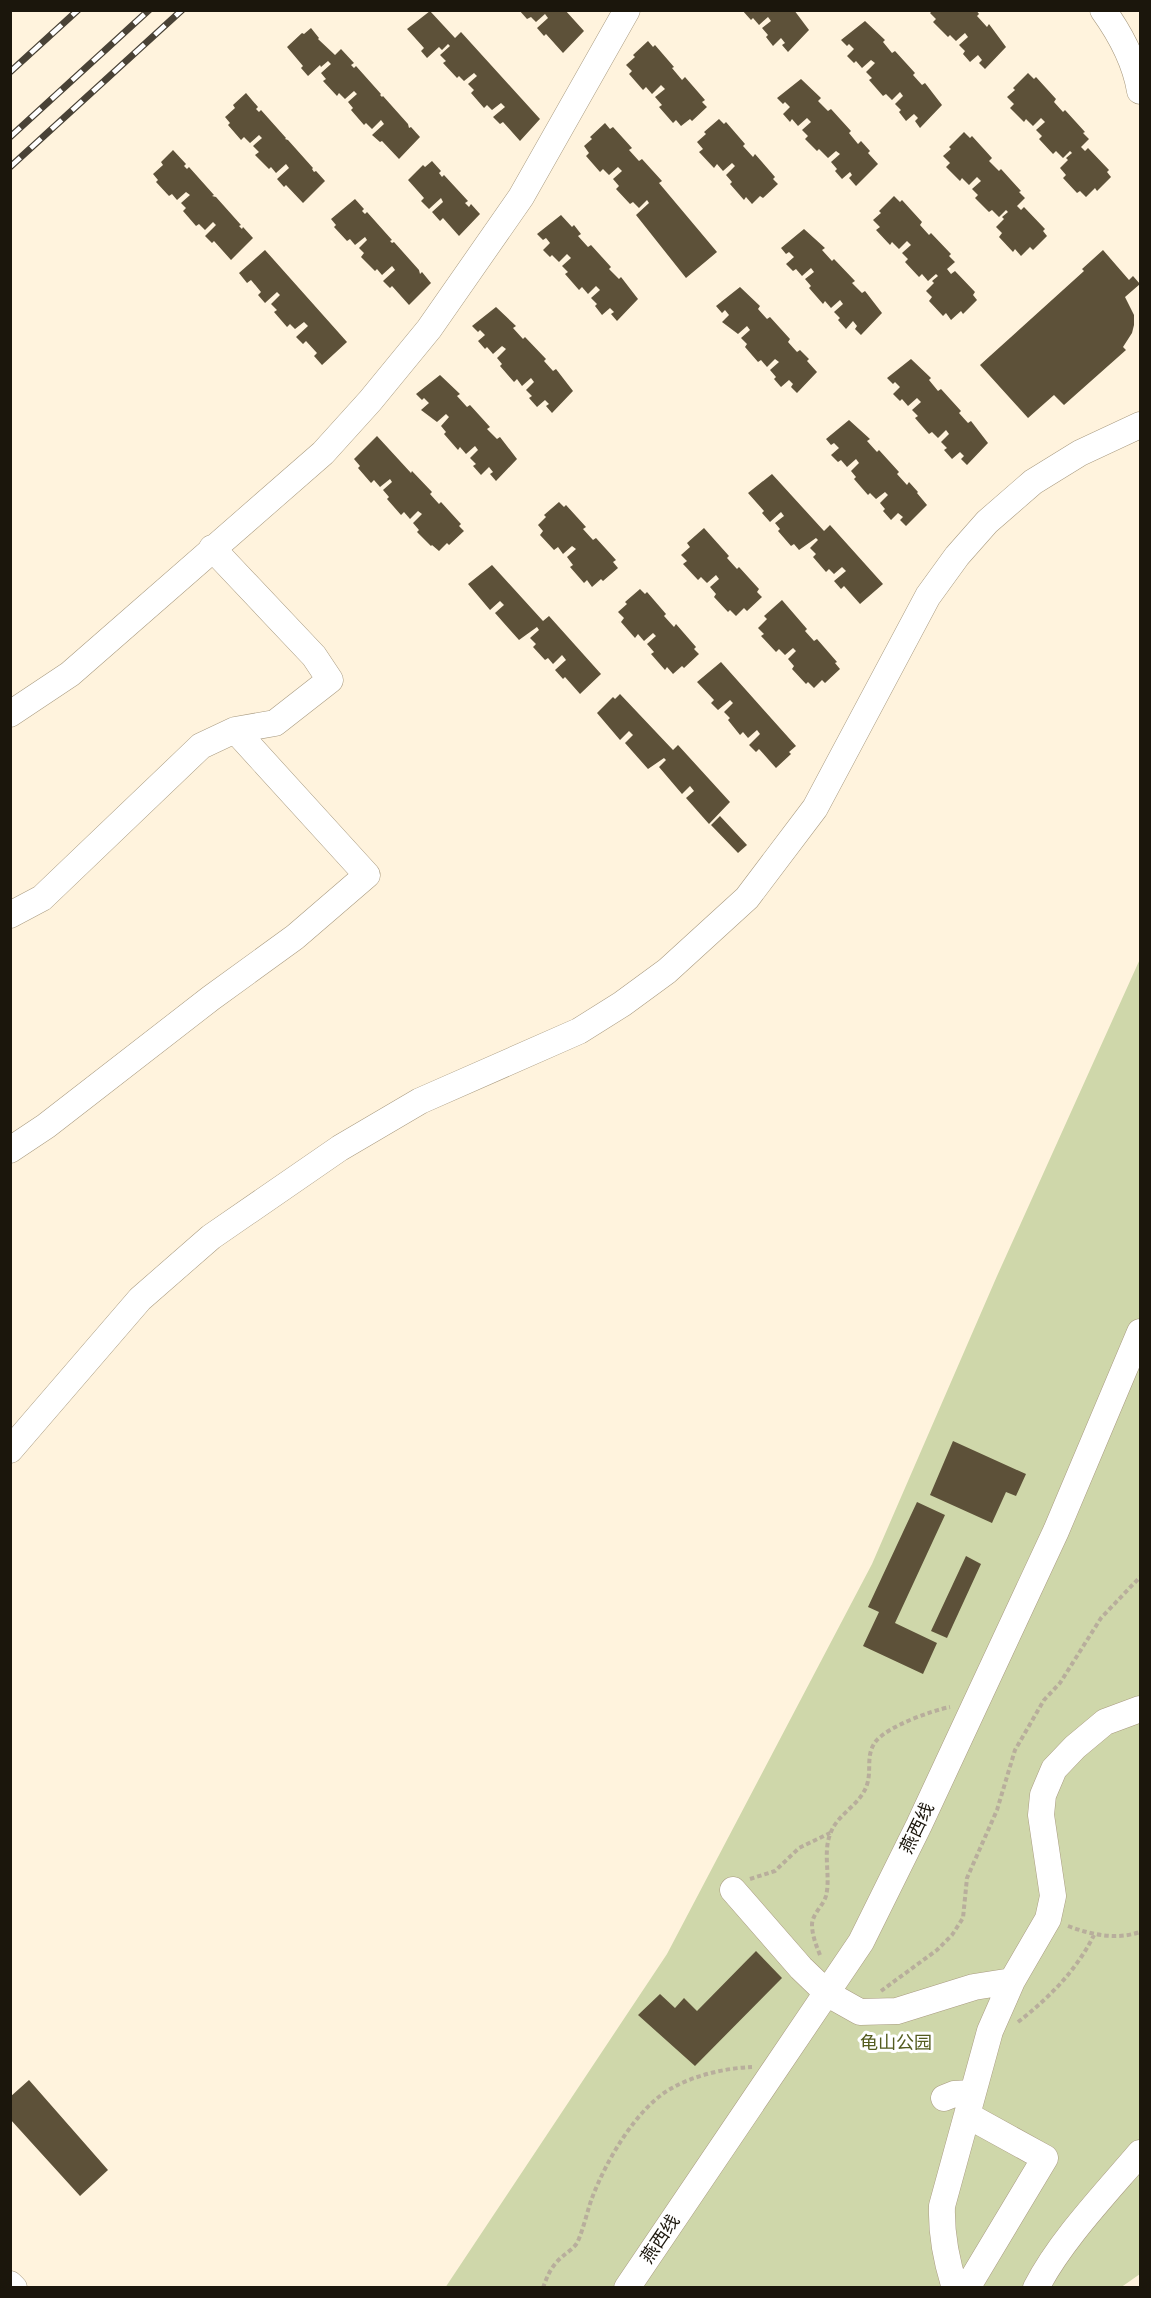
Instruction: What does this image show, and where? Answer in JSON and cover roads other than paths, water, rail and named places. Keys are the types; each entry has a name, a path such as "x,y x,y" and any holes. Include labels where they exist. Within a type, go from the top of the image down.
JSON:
{"street":[{"path":"10,714 70,674 322,453 370,401 429,329 521,197 627,10"},
{"path":"1103,10 1121,35 1138,78 1140,91"},
{"path":"10,1450 140,1299 211,1237 340,1148 420,1101 579,1031 622,1004 667,971 747,898 815,808 928,596 957,556 987,522 1033,482 1080,453 1140,425"},
{"path":"10,915 42,898 201,746 235,730 274,723 330,680 314,656 212,548"},
{"path":"10,1150 46,1126 211,998 295,938 367,874 235,730"},
{"name":"燕西线","path":"627,2288 861,1942 919,1825 1056,1531 1140,1332"},
{"path":"955,2288 946,2259 942,2206 990,2031 1012,1981 1048,1919 1053,1896 1041,1815 1043,1795 1054,1769 1105,1722 1140,1709"},
{"path":"733,1890 801,1968 828,1994 860,2012 897,2011 974,1987 1012,1981"},
{"path":"944,2098 954,2094 1045,2158 967,2288"},
{"path":"1036,2288 1043,2273 1096,2203 1140,2153"},
{"path":"10,2284 14,2288"}],"railway":[{"path":"10,72 78,10"},
{"path":"10,137 149,10"},
{"path":"10,167 182,10"}],"park label":[{"name":"龟山公园","path":"896,2043"}]}
